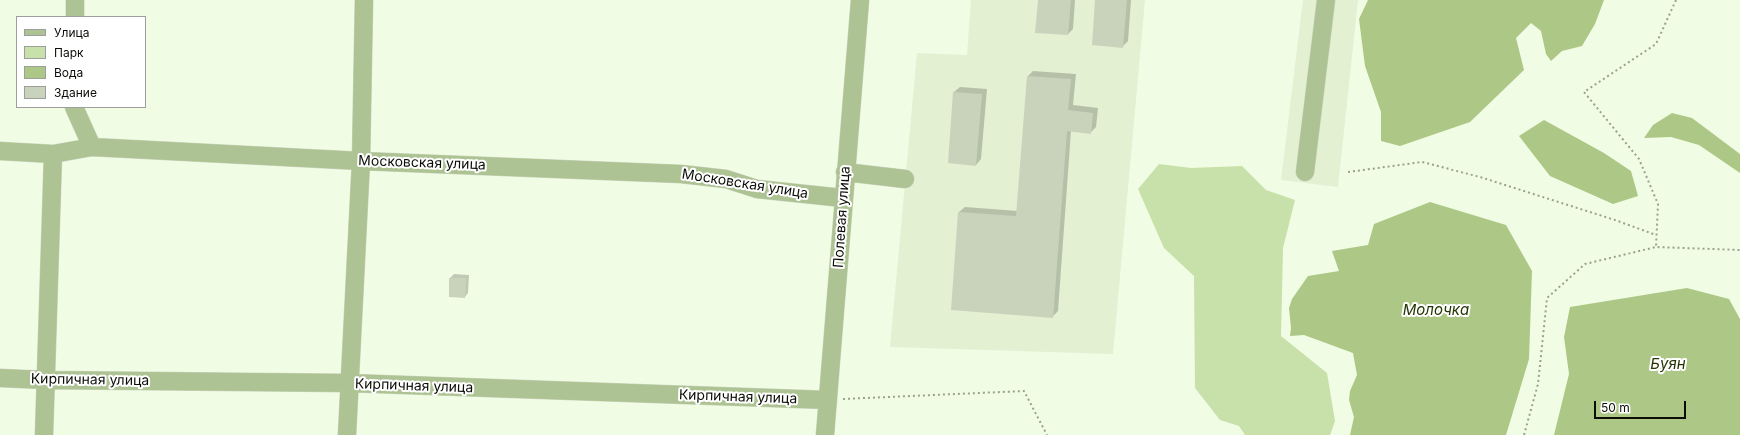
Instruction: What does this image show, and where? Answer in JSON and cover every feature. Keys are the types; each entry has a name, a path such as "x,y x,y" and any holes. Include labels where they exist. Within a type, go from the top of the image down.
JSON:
{"street":[{"path":"75,16 76,0"},
{"path":"347,435 361,161 364,0"},
{"name":"Полевая улица","path":"825,435 860,0"},
{"path":"1305,172 1326,0"},
{"path":"74,108 92,147"},
{"name":"Московская улица","path":"0,151 54,154 92,147 361,161 681,174 726,179 757,188 843,198"},
{"path":"44,435 54,154"},
{"path":"845,172 905,179"},
{"name":"Кирпичная улица","path":"0,378 45,380 349,383 828,400"}],"path":[{"path":"1656,247 1658,204 1640,159 1584,92 1656,44 1676,0"},
{"path":"1348,172 1422,162 1487,180 1615,220 1656,235"},
{"path":"1524,435 1538,384 1547,298 1585,264 1656,247 1740,250"},
{"path":"828,400 1024,391 1046,435"}],"shaded area":[{"path":"971,0 1145,0 1113,354 890,347 917,53 967,55"},
{"path":"1303,0 1358,0 1338,187 1281,180"}],"green space":[{"path":"1159,164 1191,168 1242,166 1266,190 1295,200 1283,248 1281,336 1327,373 1335,421 1330,435 1245,435 1239,426 1220,420 1195,388 1194,276 1164,248 1138,189"}],"water":[{"path":"1368,0 1604,0 1595,24 1582,46 1562,51 1551,61 1546,54 1541,31 1531,23 1516,38 1524,70 1470,122 1400,146 1381,141 1381,112 1365,66 1359,19"},
{"path":"1672,113 1692,118 1740,154 1740,173 1699,145 1671,137 1644,138 1653,125"},
{"path":"1544,120 1604,153 1631,171 1638,196 1613,204 1550,176 1519,136"},
{"name":"Молочка","path":"1430,202 1506,225 1532,271 1529,359 1506,435 1350,435 1354,417 1349,400 1350,391 1357,375 1353,353 1304,335 1290,336 1291,328 1289,308 1292,299 1308,276 1339,271 1332,251 1368,245 1374,224"},
{"name":"Буян","path":"1687,288 1729,299 1740,319 1740,435 1554,435 1569,374 1564,337 1570,307"}],"building":[{"path":"1038,0 1071,0 1068,35 1035,33"},
{"path":"1095,0 1127,0 1123,48 1092,45"},
{"path":"1027,76 1071,79 1068,110 1093,113 1091,134 1067,131 1053,318 951,310 958,212 1016,216"},
{"path":"953,92 982,94 976,166 948,163"},
{"path":"449,278 466,278 465,298 449,297"}]}
